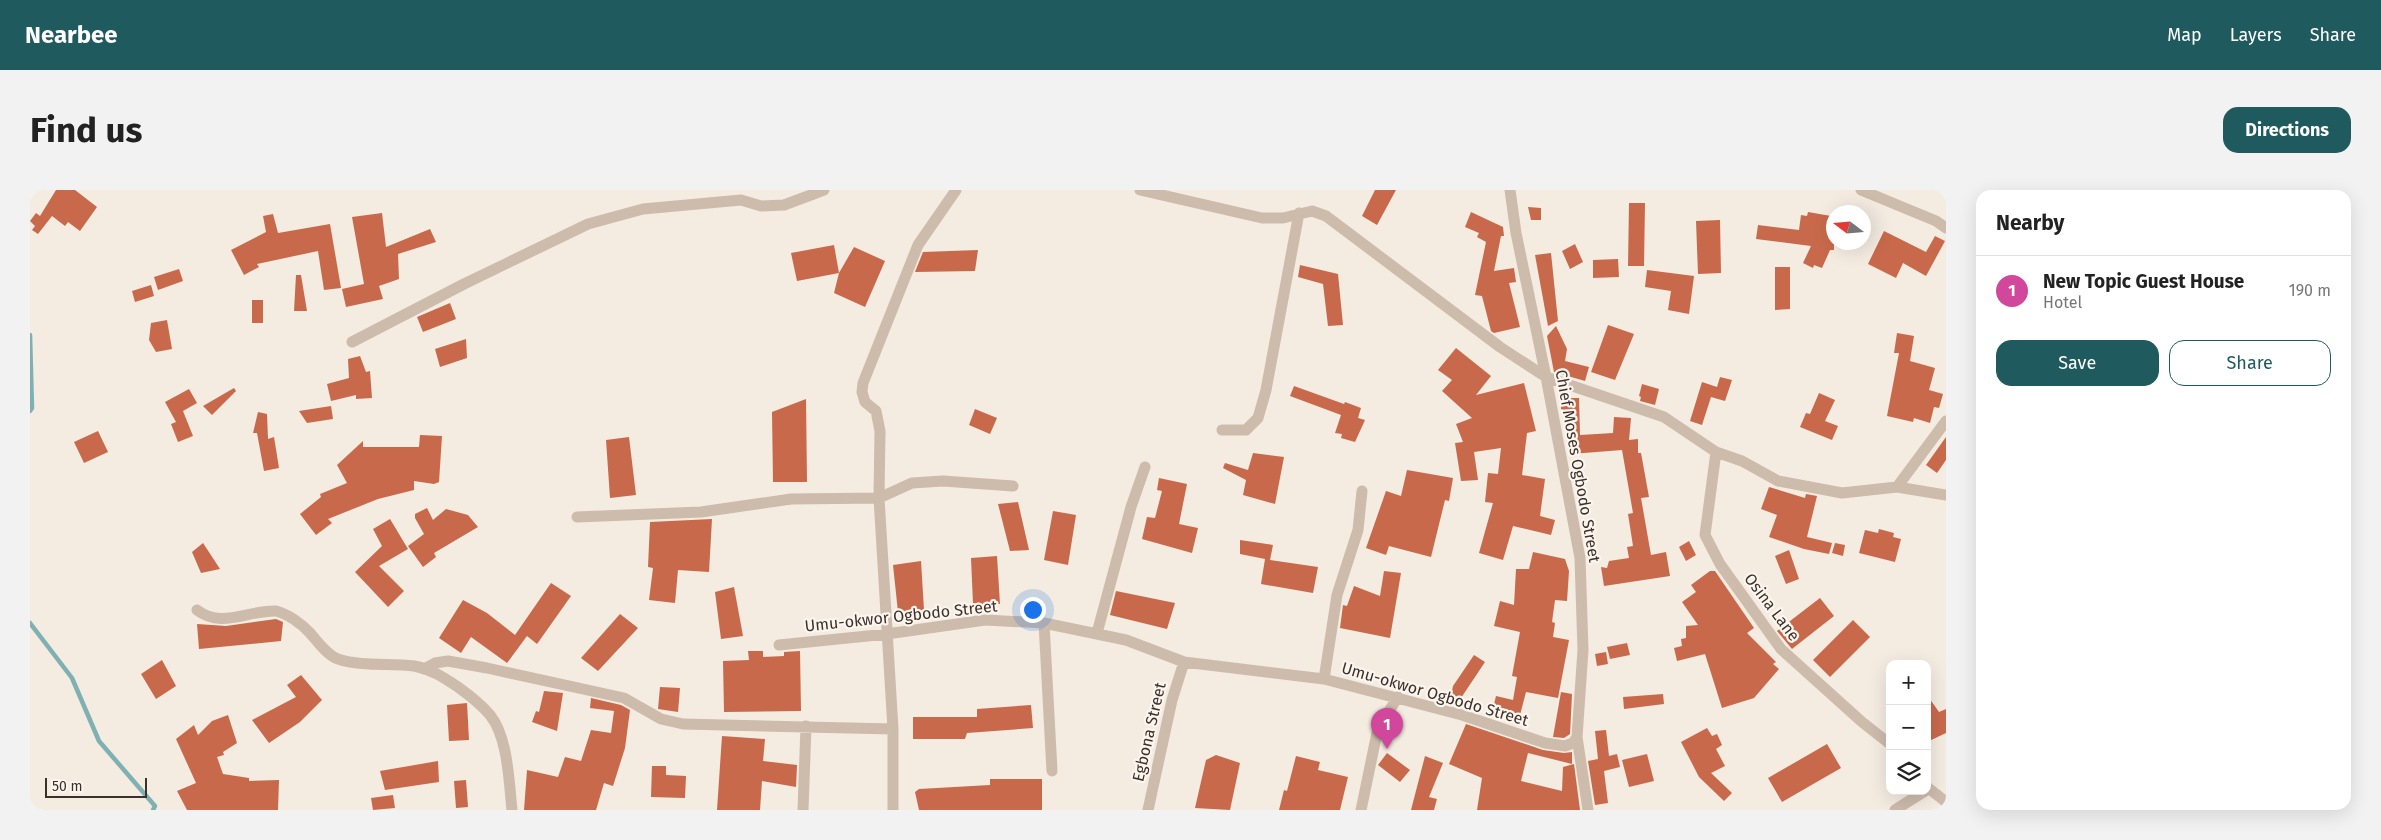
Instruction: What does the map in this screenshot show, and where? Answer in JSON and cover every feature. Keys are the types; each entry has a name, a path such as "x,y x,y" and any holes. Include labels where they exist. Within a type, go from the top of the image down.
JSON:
{"street":[{"path":"352,342 464,284 588,224 643,209 741,200 761,206 784,205 824,190"},
{"path":"894,810 893,729 879,498 880,431 876,411 865,402 862,392 863,383 918,245 956,190"},
{"path":"1140,190 1262,218 1283,218 1299,213 1312,212 1326,216 1492,341 1546,377 1664,417 1716,452 1742,461 1778,481 1842,493 1897,487 1946,495"},
{"name":"Chief Moses Ogbodo Street","path":"1510,190 1516,233 1546,377 1580,558 1583,650 1577,737 1588,810"},
{"path":"1861,190 1946,228"},
{"path":"1222,430 1246,430 1258,418 1266,390 1299,213"},
{"path":"1897,487 1946,421"},
{"name":"Osina Lane","path":"1716,452 1705,535 1720,564 1781,649 1862,722 1886,741"},
{"path":"1097,633 1131,507 1145,467"},
{"path":"577,518 701,512 791,498 879,498 912,483 943,481 1013,486"},
{"path":"1324,679 1338,595 1358,530 1362,491"},
{"path":"197,610 205,616 217,619 276,611 283,613 309,631 333,657 339,660 377,665 414,666 436,672 472,698 490,716 500,738 508,770 512,810"},
{"name":"Umu-okwor Ogbodo Street","path":"779,646 887,634 984,620 1044,623 1126,640 1184,662 1324,679 1462,715 1545,743 1565,746 1573,743 1577,737"},
{"path":"1044,623 1052,772"},
{"path":"424,669 435,663 448,661 487,668 624,698 661,719 682,724 893,729"},
{"name":"Egbona Street","path":"1151,809 1184,662"},
{"path":"1361,810 1378,728 1398,697"},
{"path":"803,810 806,726"},
{"path":"1931,792 1946,802"},
{"path":"1894,810 1918,795"}],"building":[{"path":"56,190 75,190 97,207 80,231 68,222 65,226 52,216 38,234 32,230 35,226 30,221 36,213 40,216"},
{"path":"1375,190 1396,190 1377,225 1362,216"},
{"path":"1629,203 1645,203 1644,266 1628,266"},
{"path":"1528,207 1541,208 1541,220 1531,220"},
{"path":"1471,212 1503,227 1504,236 1501,236 1494,271 1514,268 1516,282 1509,283 1520,327 1494,333 1491,331 1482,296 1475,295 1486,242 1477,237 1479,233 1465,227"},
{"path":"1808,212 1826,215 1826,250 1830,250 1822,268 1814,265 1813,268 1803,263 1811,246 1756,239 1758,225 1799,230 1801,215 1807,216"},
{"path":"382,213 386,247 430,229 436,242 398,254 399,279 379,286 383,299 346,307 342,289 364,284 352,217"},
{"path":"273,214 278,233 330,224 341,288 324,290 318,251 257,264 259,267 244,275 231,250 266,232 263,216"},
{"path":"1720,220 1721,273 1698,274 1696,221"},
{"path":"1884,231 1926,252 1935,236 1945,241 1926,276 1903,263 1896,278 1868,264"},
{"path":"1575,244 1583,262 1570,269 1562,251"},
{"path":"834,245 839,273 797,281 791,253"},
{"path":"854,247 885,261 865,307 834,293 839,273"},
{"path":"978,250 975,271 915,272 923,252"},
{"path":"1551,253 1558,321 1548,326 1535,255"},
{"path":"1618,259 1619,277 1593,278 1593,260"},
{"path":"1300,265 1338,274 1343,325 1328,326 1323,284 1298,277"},
{"path":"1775,267 1790,267 1790,309 1775,310"},
{"path":"179,269 183,281 158,290 154,277"},
{"path":"1647,270 1694,276 1689,314 1668,310 1671,291 1645,287"},
{"path":"296,275 301,275 307,311 294,311"},
{"path":"151,285 154,296 135,302 132,291"},
{"path":"252,300 263,300 263,323 252,323"},
{"path":"450,303 456,319 423,332 417,317"},
{"path":"167,320 172,349 156,352 149,340 151,323"},
{"path":"1608,325 1634,334 1615,380 1591,372"},
{"path":"1556,326 1567,349 1565,361 1589,367 1585,381 1554,372 1547,336"},
{"path":"1897,333 1914,336 1910,361 1935,368 1929,390 1943,394 1939,408 1934,407 1930,423 1914,418 1913,422 1887,416 1899,353 1894,353"},
{"path":"466,339 467,358 440,367 435,349"},
{"path":"1456,348 1491,376 1476,395 1524,383 1536,431 1527,433 1522,475 1545,479 1540,516 1555,520 1551,535 1513,526 1503,560 1479,553 1493,503 1485,502 1488,473 1498,474 1501,448 1474,452 1478,480 1461,481 1455,443 1463,442 1456,424 1472,418 1442,391 1452,380 1438,370"},
{"path":"360,356 366,372 370,371 372,398 356,399 356,395 331,401 327,384 349,378 348,359"},
{"path":"1720,377 1732,380 1725,401 1711,397 1702,425 1690,421 1702,382 1717,387"},
{"path":"1642,384 1659,389 1655,405 1640,401 1641,397 1639,396"},
{"path":"1294,386 1344,404 1345,402 1361,408 1358,418 1365,420 1355,442 1341,438 1342,434 1335,433 1341,415 1290,396"},
{"path":"234,388 236,391 212,415 203,406"},
{"path":"189,389 197,403 183,411 193,436 178,442 171,424 176,422 165,402"},
{"path":"1819,393 1835,400 1825,421 1838,426 1832,440 1800,427 1806,413 1810,414"},
{"path":"1561,398 1579,398 1580,435 1613,433 1614,417 1631,418 1629,440 1638,439 1638,453 1641,453 1649,497 1641,498 1651,555 1666,552 1670,576 1604,586 1601,567 1607,568 1609,561 1629,558 1627,547 1633,546 1628,514 1633,513 1622,450 1571,454 1569,429 1565,429"},
{"path":"806,399 807,482 773,482 772,412"},
{"path":"331,406 333,419 307,423 299,411"},
{"path":"975,409 997,418 990,434 969,425"},
{"path":"258,412 267,414 268,439 274,437 279,468 264,471 257,433 253,433"},
{"path":"98,431 108,452 84,463 74,442"},
{"path":"420,435 442,436 439,482 434,484 414,481 414,490 378,499 328,519 332,523 316,535 300,514 321,497 320,494 347,483 337,465 363,441 363,447 419,447"},
{"path":"629,437 636,495 610,498 606,440"},
{"path":"1946,437 1946,460 1937,473 1926,465"},
{"path":"1253,453 1284,457 1275,504 1243,495 1246,480 1223,468 1225,463 1248,470"},
{"path":"1407,470 1453,478 1449,501 1445,500 1431,557 1389,546 1386,555 1366,548 1386,491 1401,496"},
{"path":"1159,478 1187,484 1179,524 1198,528 1192,553 1142,539 1147,517 1155,518 1162,491 1157,490"},
{"path":"1769,487 1805,498 1806,494 1817,496 1807,537 1832,543 1829,554 1804,549 1769,537 1777,515 1761,509"},
{"path":"1018,502 1029,550 1010,551 998,504"},
{"path":"427,508 433,520 446,509 468,515 478,527 434,553 436,557 423,567 408,546 424,534 415,518 415,514"},
{"path":"1053,511 1076,515 1068,565 1044,560"},
{"path":"390,519 408,549 379,566 404,591 388,607 355,572 382,546 373,529"},
{"path":"712,519 709,572 678,570 675,603 649,600 653,568 648,567 650,522"},
{"path":"1879,529 1894,533 1893,537 1901,539 1895,562 1859,553 1865,530 1878,533"},
{"path":"1240,540 1273,545 1270,560 1318,567 1313,593 1261,584 1265,559 1240,554"},
{"path":"1689,541 1696,555 1686,561 1679,547"},
{"path":"203,543 220,569 201,573 192,552"},
{"path":"1835,543 1845,545 1843,556 1832,553"},
{"path":"1789,550 1799,579 1786,584 1775,556"},
{"path":"1533,552 1565,559 1569,571 1567,601 1555,600 1552,622 1555,623 1553,637 1569,640 1558,698 1526,692 1520,715 1493,708 1496,696 1513,700 1517,677 1512,676 1520,632 1494,626 1500,601 1514,605 1516,569 1529,569"},
{"path":"997,556 1000,604 973,604 971,558"},
{"path":"921,561 924,610 898,612 893,565"},
{"path":"1384,571 1401,573 1390,638 1340,628 1343,605 1347,606 1354,586 1380,596"},
{"path":"1710,571 1715,571 1754,628 1747,633 1776,662 1773,664 1779,669 1754,698 1722,708 1705,654 1677,661 1674,648 1682,646 1681,639 1686,638 1686,626 1698,625 1682,602 1696,592 1691,585"},
{"path":"551,583 571,596 537,644 527,636 507,663 471,637 461,653 439,638 463,600 487,613 515,635"},
{"path":"734,587 743,636 721,639 715,592"},
{"path":"1116,591 1175,603 1167,629 1110,615"},
{"path":"1820,598 1834,616 1792,649 1777,631"},
{"path":"620,614 638,628 598,671 581,658"},
{"path":"276,619 283,622 281,641 199,649 197,624 226,626"},
{"path":"1853,620 1870,637 1830,677 1813,660"},
{"path":"1627,643 1630,655 1610,659 1607,647"},
{"path":"748,651 763,651 763,657 784,656 784,652 800,651 801,711 724,712 723,661 749,660"},
{"path":"1606,652 1608,664 1597,666 1595,654"},
{"path":"1474,655 1485,662 1461,698 1451,696 1453,686"},
{"path":"162,660 176,686 156,699 141,674"},
{"path":"301,675 322,700 300,722 269,743 252,720 296,697 287,685"},
{"path":"660,687 680,688 678,712 658,709"},
{"path":"544,691 563,693 557,731 532,722 536,711 539,712"},
{"path":"1561,692 1572,694 1570,734 1564,738 1553,737"},
{"path":"1663,694 1664,704 1624,709 1623,697"},
{"path":"591,698 621,705 630,710 625,748 613,786 604,783 596,810 524,810 527,770 558,777 565,757 581,761 591,730 611,733 614,711 590,708"},
{"path":"1931,701 1939,712 1946,709 1946,733 1931,740"},
{"path":"467,703 469,740 449,741 447,705"},
{"path":"1031,705 1033,728 967,733 965,739 913,739 913,717 977,717 977,709"},
{"path":"228,715 237,743 223,752 224,755 217,757 223,774 249,778 249,781 279,780 278,810 187,810 177,791 196,783 176,739 194,725 198,735 212,721"},
{"path":"1466,724 1543,750 1564,753 1572,752 1572,764 1528,753 1521,781 1562,791 1563,767 1574,764 1580,810 1477,810 1482,778 1449,764"},
{"path":"1707,728 1712,736 1717,734 1722,745 1716,749 1725,766 1711,773 1732,793 1724,801 1699,777 1681,742"},
{"path":"1606,730 1609,756 1617,754 1620,767 1604,771 1608,803 1595,805 1588,761 1598,759 1595,731"},
{"path":"722,736 765,739 763,761 797,765 796,787 762,781 760,810 717,810"},
{"path":"1827,744 1841,768 1782,802 1768,778"},
{"path":"1387,753 1410,770 1400,782 1378,765"},
{"path":"1647,754 1654,781 1629,787 1622,760"},
{"path":"1216,755 1240,763 1230,810 1195,808 1206,760"},
{"path":"1296,756 1320,762 1318,770 1348,777 1340,810 1279,810 1284,790 1287,791"},
{"path":"1425,756 1443,763 1429,797 1437,799 1434,810 1411,810"},
{"path":"438,761 439,782 385,790 380,771"},
{"path":"652,766 666,766 666,775 686,776 685,798 651,797"},
{"path":"990,779 1042,779 1042,810 919,810 915,792 919,789 990,785"},
{"path":"466,780 468,807 456,808 454,781"},
{"path":"393,795 395,808 373,810 371,798"}],"waterway":[{"path":"30,335 32,408 30,411"},
{"path":"30,623 72,678 99,741 155,806 153,810"}],"place":[{"name":"New Topic Guest House","path":"1387,749"}]}
